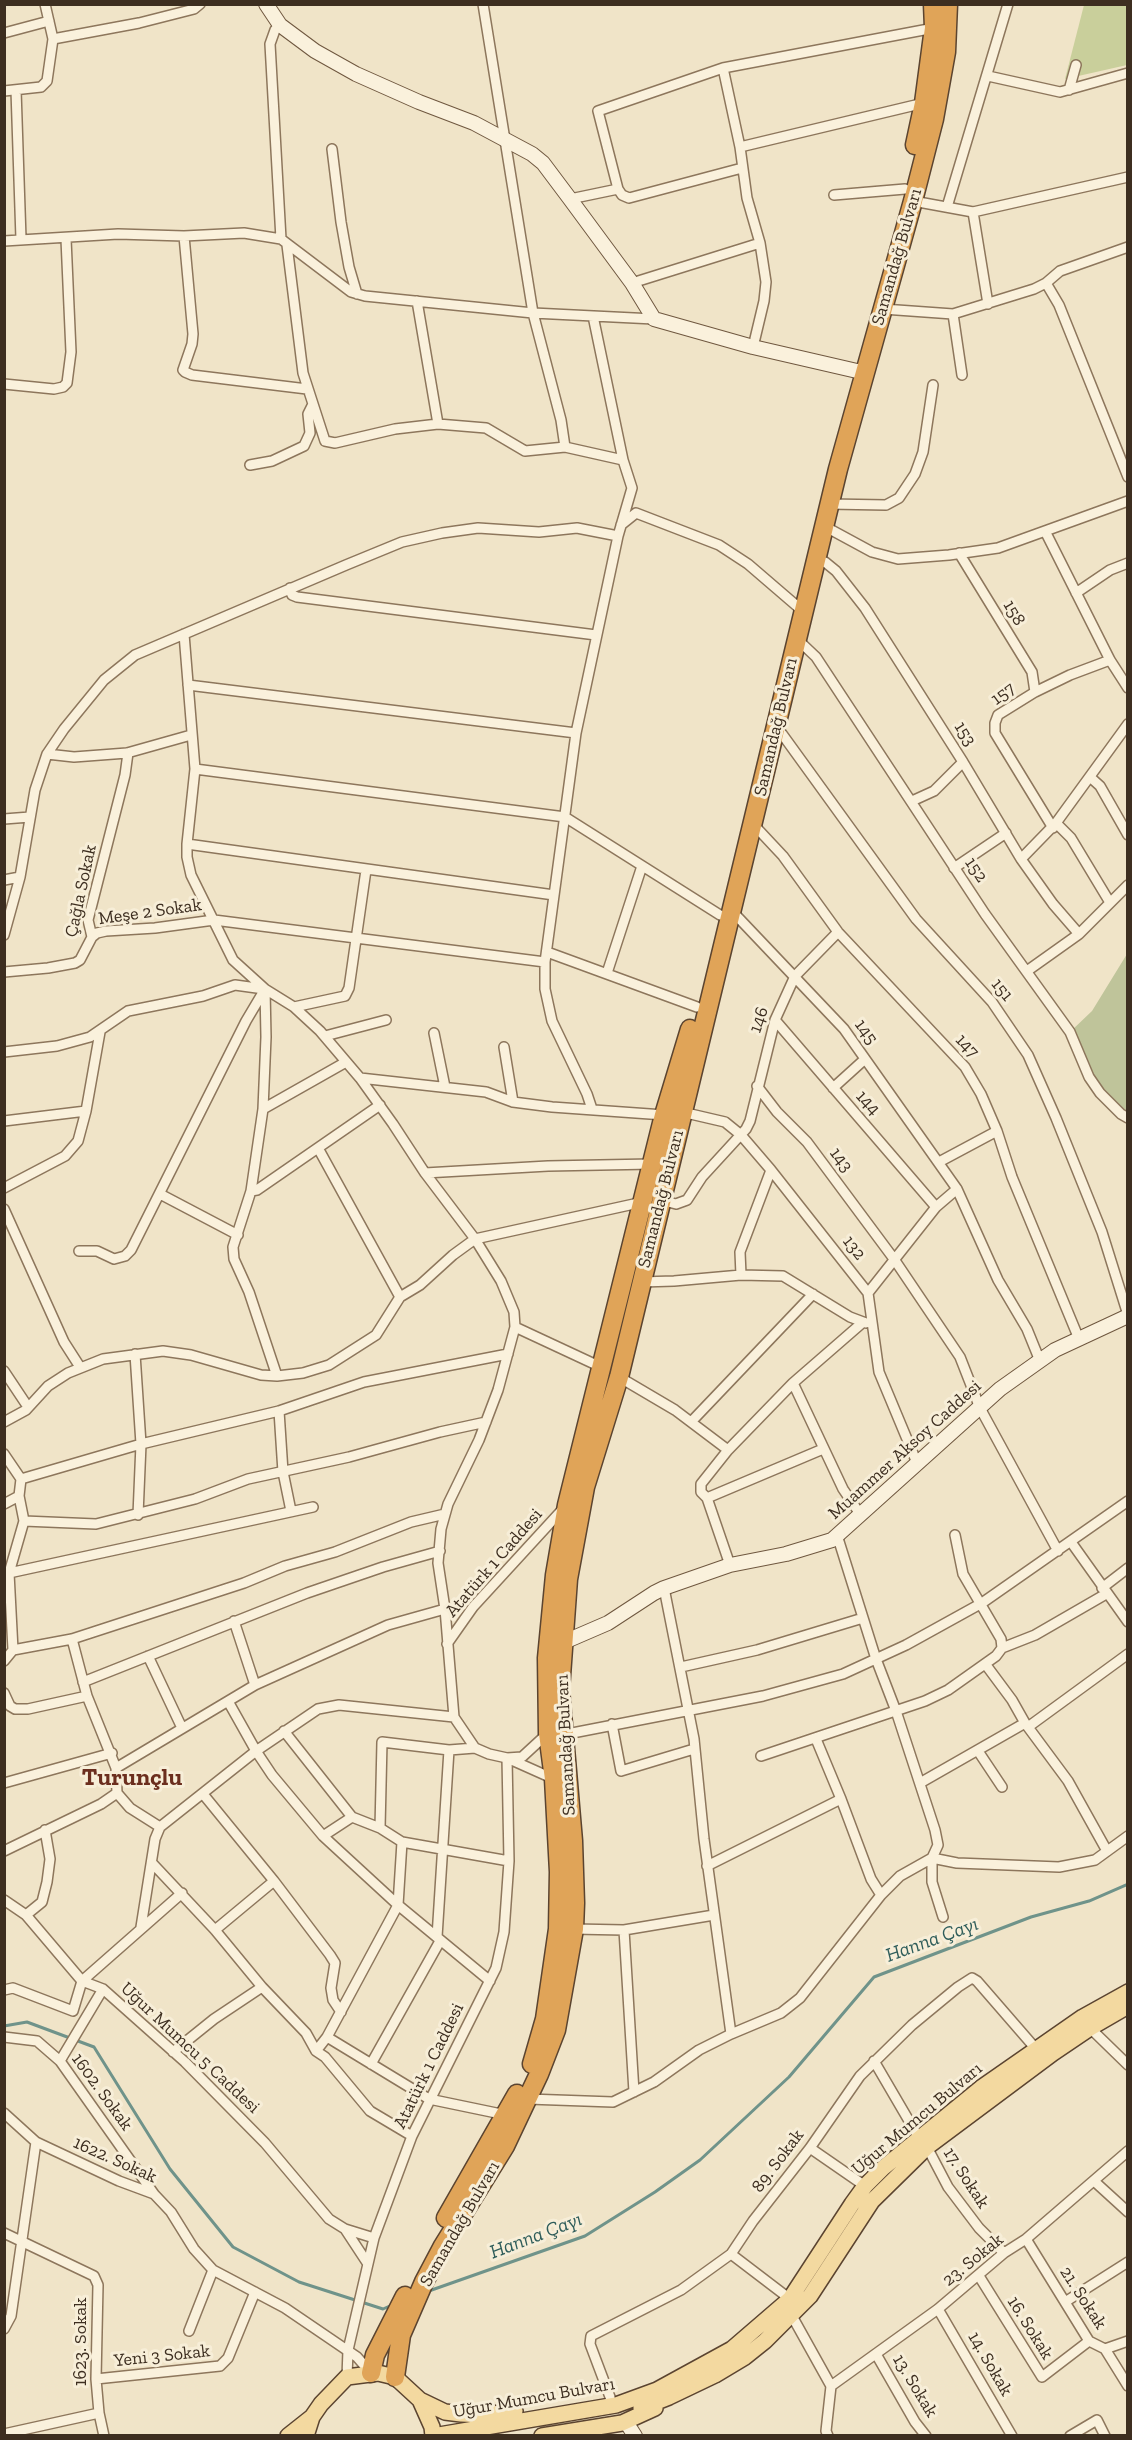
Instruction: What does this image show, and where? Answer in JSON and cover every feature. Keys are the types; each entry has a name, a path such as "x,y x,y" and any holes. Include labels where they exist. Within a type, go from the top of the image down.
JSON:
{"highway":[{"name":"Samandağ Bulvarı","path":"438,2242 505,2146 528,2099 556,2030 574,1929 575,1904 573,1841 555,1734 547,1658 555,1575 567,1505 603,1368 652,1201 697,1007 753,824 824,526 883,309 909,195 934,28 933,4"},
{"name":"Samandağ Bulvarı","path":"371,2373 371,2365 395,2334 438,2242 532,2063 545,2019 556,1941 559,1872 554,1779 555,1734 568,1579 585,1487 619,1377 641,1282 652,1201 652,1164 673,1113 726,913 798,607 857,371 934,119 946,52 948,4"},
{"name":"Samandağ Bulvarı","path":"395,2334 395,2377"}],"main road":[{"name":"Uğur Mumcu Bulvarı","path":"439,2435 616,2405 663,2394 715,2375 745,2357 792,2316 816,2288 872,2201 923,2142 981,2088 1083,2017 1128,1992"},
{"name":"Uğur Mumcu Bulvarı","path":"481,2436 600,2417 640,2408 732,2349 790,2299 865,2186 923,2142 1090,2028 1128,2006"},
{"path":"288,2436 312,2417 332,2391 347,2377 371,2373 395,2377 408,2386 420,2400 432,2427 433,2436"},
{"path":"420,2400 445,2412 485,2415 610,2397 663,2394"},
{"path":"545,2435 626,2422 641,2416 663,2394"},
{"path":"306,2436 312,2417"}],"street":[{"path":"4,91 41,87 47,81 53,39 45,4"},
{"path":"53,39 139,23 194,9 200,4"},
{"path":"266,4 280,25 315,51 356,74 474,123 532,154 543,163 570,199 632,283 654,319"},
{"path":"483,4 534,313 561,420 565,447"},
{"path":"947,207 1008,4"},
{"path":"4,33 49,21"},
{"path":"280,25 275,30 270,44 284,242 307,389 323,439 330,443 395,429 438,423 486,428 525,451 565,447 623,460"},
{"path":"742,168 629,198 622,195 618,189 598,111 723,68 934,28"},
{"path":"1069,90 1076,65"},
{"path":"723,68 740,147 747,198 760,243 766,282 753,347"},
{"path":"988,76 1060,92 1128,73"},
{"path":"16,90 21,239"},
{"path":"740,147 924,103"},
{"path":"332,149 343,233 357,294"},
{"path":"834,195 909,195 947,207 973,212 1128,177"},
{"path":"570,199 618,189"},
{"path":"973,212 988,304"},
{"path":"4,242 21,239 66,239 118,234 184,236 244,233 284,242 309,258 351,292 357,294 534,313 654,319 753,347 857,371"},
{"path":"184,236 192,344 183,370 192,375 307,389"},
{"path":"4,384 54,389 63,387 67,383 71,352 66,239"},
{"path":"632,283 760,243"},
{"path":"883,309 953,314 1034,289 1046,283 1059,271 1128,247"},
{"path":"1046,283 1059,305 1128,477"},
{"path":"417,301 438,423"},
{"path":"953,314 962,375"},
{"path":"592,1109 552,1021 545,989 546,957 576,733 618,536 632,488 623,460 593,316"},
{"path":"830,504 886,505 899,498 918,468 923,452 933,385"},
{"path":"249,465 283,458 304,447 310,433 308,414 313,404"},
{"path":"824,526 872,552 898,559 998,548 1128,501"},
{"path":"621,525 636,513 719,545 748,564 798,607"},
{"path":"4,936 20,877 34,790 47,754 64,729 114,670 145,649 402,543 442,532 478,528 539,532 576,528 618,536"},
{"path":"1045,531 1110,660 1128,688"},
{"name":"158","path":"958,553 1032,672 1035,692"},
{"name":"153","path":"815,562 825,562 836,571 865,608 963,762 1021,859 1053,904 1079,934"},
{"path":"1076,593 1110,570 1128,562"},
{"path":"290,588 292,595 297,597 596,635"},
{"path":"184,634 195,769 187,857 191,875 233,960 265,989 294,1007 325,1036 360,1078 425,1173 475,1239 501,1281 514,1312 515,1327 498,1390 445,1514 438,1563 445,1609 447,1644"},
{"name":"152","path":"797,639 816,657 954,867 1070,1032 1089,1077 1100,1093 1120,1114 1128,1118"},
{"name":"157","path":"1109,901 1093,878 1071,838 1054,826 1040,810 995,733 994,723 998,715 1035,692 1070,675 1110,660"},
{"path":"188,685 576,733"},
{"path":"1021,859 1054,826 1128,724"},
{"name":"151","path":"777,727 916,919 992,1002 1028,1054 1102,1232 1128,1315"},
{"path":"47,754 81,757 128,753 191,735"},
{"name":"Çağla Sokak","path":"4,972 48,968 80,960 92,937 88,920 125,775 128,753"},
{"path":"912,801 934,791 963,762"},
{"path":"195,769 565,817"},
{"path":"1090,777 1100,786 1128,835"},
{"path":"4,819 30,817"},
{"name":"145","path":"565,817 642,866 726,913 795,976 844,1029 957,1189 998,1280 1027,1329 1040,1361"},
{"name":"147","path":"753,824 783,856 838,932 965,1067 981,1094 997,1131 1012,1177 1079,1338"},
{"path":"954,867 1006,833"},
{"path":"188,844 554,895"},
{"path":"606,973 642,866"},
{"path":"294,1007 345,996 349,988 366,870"},
{"path":"4,880 20,877"},
{"path":"1027,971 1079,934 1109,901 1128,885"},
{"name":"Meşe 2 Sokak","path":"92,937 106,931 155,928 214,920 357,939 546,957 606,973 697,1007"},
{"name":"146","path":"652,1201 676,1204 687,1200 702,1177 741,1135 750,1121 775,1020 795,976 838,932"},
{"path":"4,1052 57,1046 100,1032 112,1020 128,1011 203,996 235,985 265,989"},
{"path":"265,989 267,1037 263,1109 251,1191 233,1247 234,1259 249,1292 277,1376"},
{"path":"79,1251 97,1251 114,1258 125,1256 131,1250 246,1021 265,989"},
{"path":"325,1036 386,1020"},
{"name":"144","path":"775,1020 936,1207"},
{"path":"4,1188 70,1152 80,1137 100,1032"},
{"path":"434,1033 445,1087"},
{"path":"504,1047 513,1102"},
{"path":"833,1088 865,1059"},
{"path":"263,1109 346,1062"},
{"name":"132","path":"360,1078 486,1092 513,1102 673,1113 725,1122 741,1135 771,1170 868,1293"},
{"name":"143","path":"757,1086 777,1112 807,1142 894,1258 960,1357 980,1408 1058,1551"},
{"path":"251,1191 257,1190 380,1105"},
{"path":"4,1121 86,1111"},
{"path":"939,1162 997,1131"},
{"path":"318,1148 400,1297"},
{"path":"425,1173 548,1166 652,1164"},
{"path":"741,1275 740,1252 771,1170"},
{"path":"917,1464 879,1372 867,1323 868,1293 936,1207 957,1189"},
{"path":"160,1194 238,1235"},
{"path":"4,1422 28,1407 48,1386 80,1367 103,1359 163,1351 190,1355 261,1376 303,1373 329,1365 376,1335 400,1297 420,1285 453,1255 475,1239 652,1201"},
{"path":"4,1209 64,1342 80,1367"},
{"path":"641,1282 741,1275 783,1276 867,1323"},
{"path":"692,1422 813,1294"},
{"name":"Muammer Aksoy Caddesi","path":"564,1642 608,1623 664,1588 730,1565 786,1554 832,1540 1000,1389 1055,1350 1128,1315"},
{"path":"730,1565 707,1498 701,1492 701,1484 728,1450 793,1383 867,1323"},
{"path":"515,1327 603,1368"},
{"path":"135,1354 141,1444 138,1515"},
{"path":"21,1479 141,1444 279,1411 364,1382 508,1354"},
{"path":"4,1371 28,1407"},
{"path":"619,1377 692,1422 728,1450"},
{"path":"793,1383 843,1489 860,1514"},
{"path":"279,1411 283,1472 291,1511"},
{"path":"24,1521 96,1524 138,1515 195,1499 248,1479 486,1422"},
{"path":"707,1498 823,1449"},
{"path":"4,1454 21,1479 19,1496 24,1521 9,1573 13,1650"},
{"path":"4,1504 19,1496"},
{"path":"507,1758 522,1757 555,1734 655,1718 689,1708 763,1696 843,1674 906,1645 982,1603 1128,1501"},
{"name":"Atatürk 1 Caddesi","path":"475,1748 454,1717 447,1644 473,1607 567,1505"},
{"path":"9,1573 313,1507"},
{"path":"4,1661 13,1650 72,1639 244,1583 285,1566 335,1552 411,1522 445,1514"},
{"path":"837,1535 876,1659 920,1783 938,1845 932,1858 932,1882 943,1917"},
{"path":"955,1535 963,1574 1001,1639 1002,1648"},
{"path":"1071,1542 1128,1622"},
{"path":"83,1682 234,1621 372,1570 440,1551"},
{"path":"761,1756 925,1701 948,1690 986,1665 1002,1648 1035,1635 1105,1591 1128,1568"},
{"path":"664,1588 689,1708 707,1866 731,2034"},
{"path":"116,1768 229,1703 255,1685 387,1625 445,1609"},
{"path":"681,1667 757,1650 863,1618"},
{"path":"234,1621 255,1685"},
{"path":"72,1639 87,1696 112,1753 116,1768 117,1793 130,1808 160,1827"},
{"path":"920,1783 1026,1725 1128,1654"},
{"path":"148,1656 182,1728"},
{"path":"986,1665 1012,1700 1026,1725 1068,1781 1107,1851"},
{"path":"4,1693 10,1706 28,1709 87,1696"},
{"path":"229,1703 272,1775 323,1836 398,1905 490,1981"},
{"path":"141,1927 153,1864 155,1839 160,1827 284,1731 318,1709 339,1705 454,1717"},
{"path":"612,1724 621,1771 694,1749"},
{"path":"284,1731 352,1816 380,1828 402,1842 509,1861"},
{"path":"816,1739 871,1879 881,1895"},
{"path":"380,1828 382,1742 448,1750 475,1748 507,1758 554,1779"},
{"path":"371,2064 438,1939 448,1750"},
{"path":"978,1751 1002,1787"},
{"path":"4,1783 112,1753"},
{"name":"Atatürk 1 Caddesi","path":"347,2377 348,2350 374,2238 412,2136 496,1968 504,1932 509,1861 507,1758"},
{"path":"4,1851 101,1804 117,1793"},
{"path":"203,1794 274,1881 335,1963 331,1988 333,2000 341,2012"},
{"path":"707,1866 841,1799"},
{"path":"323,1836 352,1816"},
{"path":"26,1915 42,1902 47,1882 50,1859 45,1830"},
{"path":"528,2099 613,2102 654,2082 699,2050 781,2013 800,1998 881,1895 900,1876 932,1858 957,1863 1059,1867 1095,1860 1128,1836"},
{"path":"316,2050 327,2037 398,1905 402,1842"},
{"path":"153,1864 182,1893 262,1987 306,2033 316,2050 325,2057 370,2111 412,2136"},
{"path":"215,1930 274,1881"},
{"path":"73,2011 82,1981 182,1893"},
{"name":"Uğur Mumcu 5 Caddesi","path":"4,1900 26,1915 82,1981 104,1989 173,2052 265,2144 329,2219 345,2229 374,2238"},
{"path":"574,1929 624,1930 714,1915"},
{"path":"624,1930 634,2092"},
{"name":"89. Sokak","path":"610,2397 590,2344 591,2336 681,2290 731,2254 753,2221 810,2148 848,2092 874,2061 921,2017 972,1978 982,1986 1036,2049"},
{"path":"4,1980 9,1989 73,2011 84,2018"},
{"path":"173,2052 214,2019 262,1987"},
{"path":"63,2057 84,2018 104,1989"},
{"path":"1090,2028 1128,2065"},
{"name":"1602. Sokak","path":"4,2037 37,2041 63,2057 154,2194"},
{"path":"327,2037 429,2099 506,2115"},
{"name":"17. Sokak","path":"874,2061 948,2187 979,2228 1004,2253"},
{"name":"1622. Sokak","path":"4,2113 36,2142 119,2181 154,2194 171,2212 194,2249 213,2270 285,2308 348,2350"},
{"path":"4,2329 11,2316 36,2142"},
{"path":"810,2148 865,2186"},
{"name":"23. Sokak","path":"831,2386 938,2309 1004,2253 1026,2239 1128,2151"},
{"path":"1094,2181 1128,2212"},
{"name":"Uğur Mumcu 5 Caddesi","path":"345,2229 368,2264"},
{"name":"1623. Sokak","path":"4,2233 94,2276 98,2285 96,2379 104,2436"},
{"name":"21. Sokak","path":"1026,2239 1089,2341 1105,2349 1128,2341"},
{"path":"731,2254 790,2299"},
{"path":"1065,2302 1128,2262"},
{"path":"189,2331 213,2270"},
{"name":"16. Sokak","path":"979,2276 1042,2377 1089,2341"},
{"name":"Yeni 3 Sokak","path":"96,2379 220,2366 228,2358 255,2292"},
{"name":"14. Sokak","path":"938,2309 1012,2436"},
{"path":"792,2316 831,2386 825,2434"},
{"path":"1105,2349 1128,2386"},
{"path":"348,2350 357,2356 371,2373"},
{"name":"13. Sokak","path":"876,2354 915,2422 926,2436"},
{"path":"4,2434 99,2413"},
{"path":"1070,2436 1097,2420 1105,2436"},
{"path":"626,2422 635,2436"}],"green space":[{"path":"1084,5 1127,5 1127,65 1065,79"},
{"path":"1127,954 1127,1111 1100,1093 1070,1032 1092,1011"}],"waterway":[{"name":"Hanna Çayı","path":"426,2292 585,2236 655,2192 700,2160 789,2077 874,1977 1031,1917 1089,1901 1128,1884"},
{"name":"Hanna Çayı","path":"4,2026 27,2022 94,2047 170,2169 233,2247 299,2282 383,2309 392,2305"}],"district":[{"name":"Turunçlu","path":"132,1778"}]}
